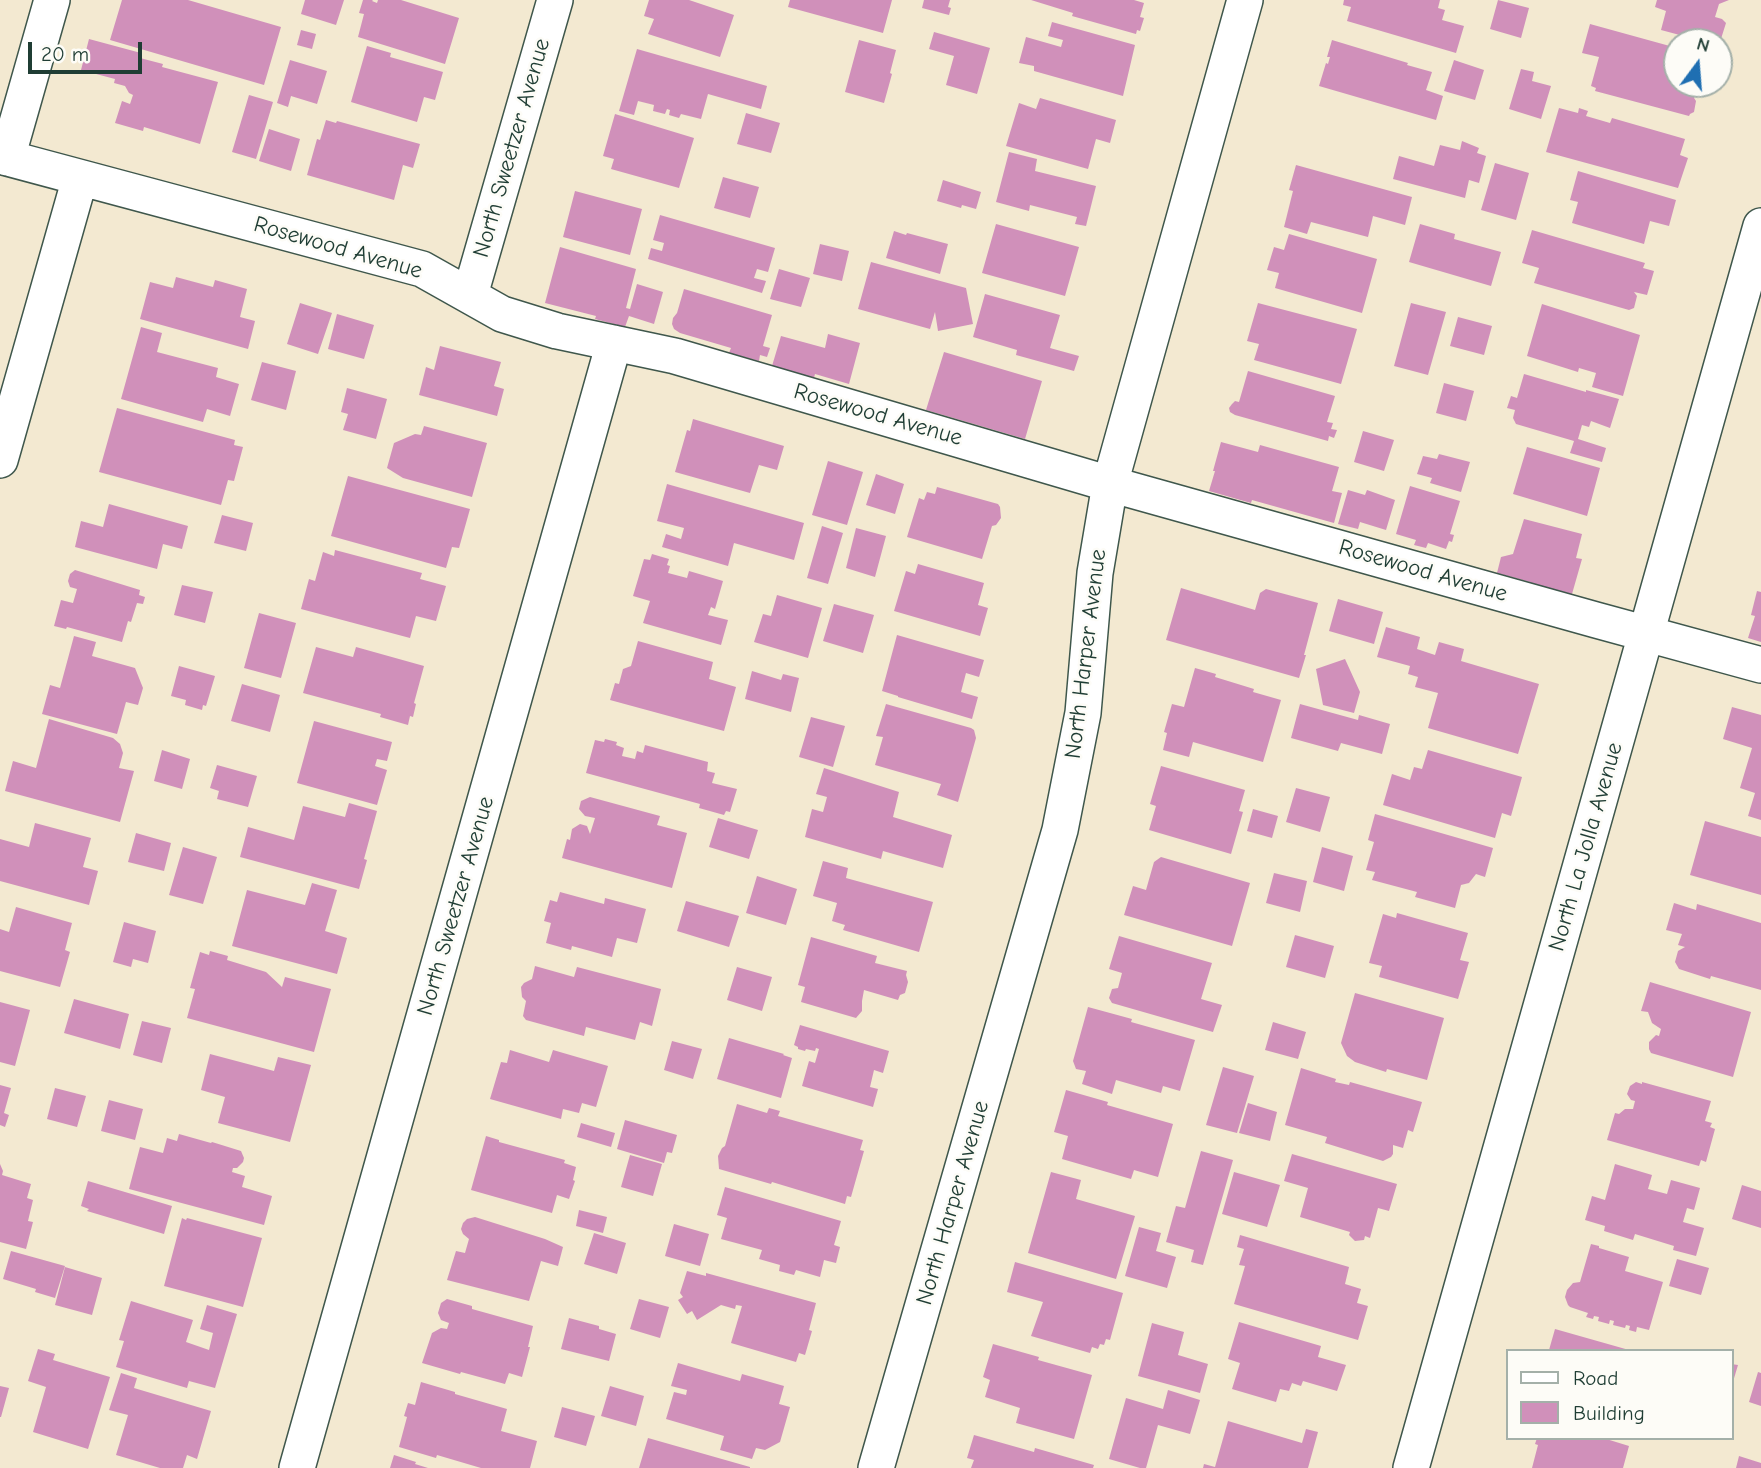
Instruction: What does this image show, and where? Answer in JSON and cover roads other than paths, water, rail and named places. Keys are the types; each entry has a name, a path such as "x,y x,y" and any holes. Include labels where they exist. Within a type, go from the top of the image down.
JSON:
{"street":[{"path":"4,157 52,0"},
{"name":"North Sweetzer Avenue","path":"470,295 555,0"},
{"name":"North Harper Avenue","path":"876,1468 1060,830 1083,713 1095,573 1110,484 1245,0"},
{"name":"Rosewood Avenue","path":"4,157 422,269 502,314 557,331 675,356 1110,484 1761,665"},
{"path":"0,460 80,178"},
{"name":"North La Jolla Avenue","path":"1411,1468 1761,226"},
{"name":"North Sweetzer Avenue","path":"297,1468 614,343"}]}
